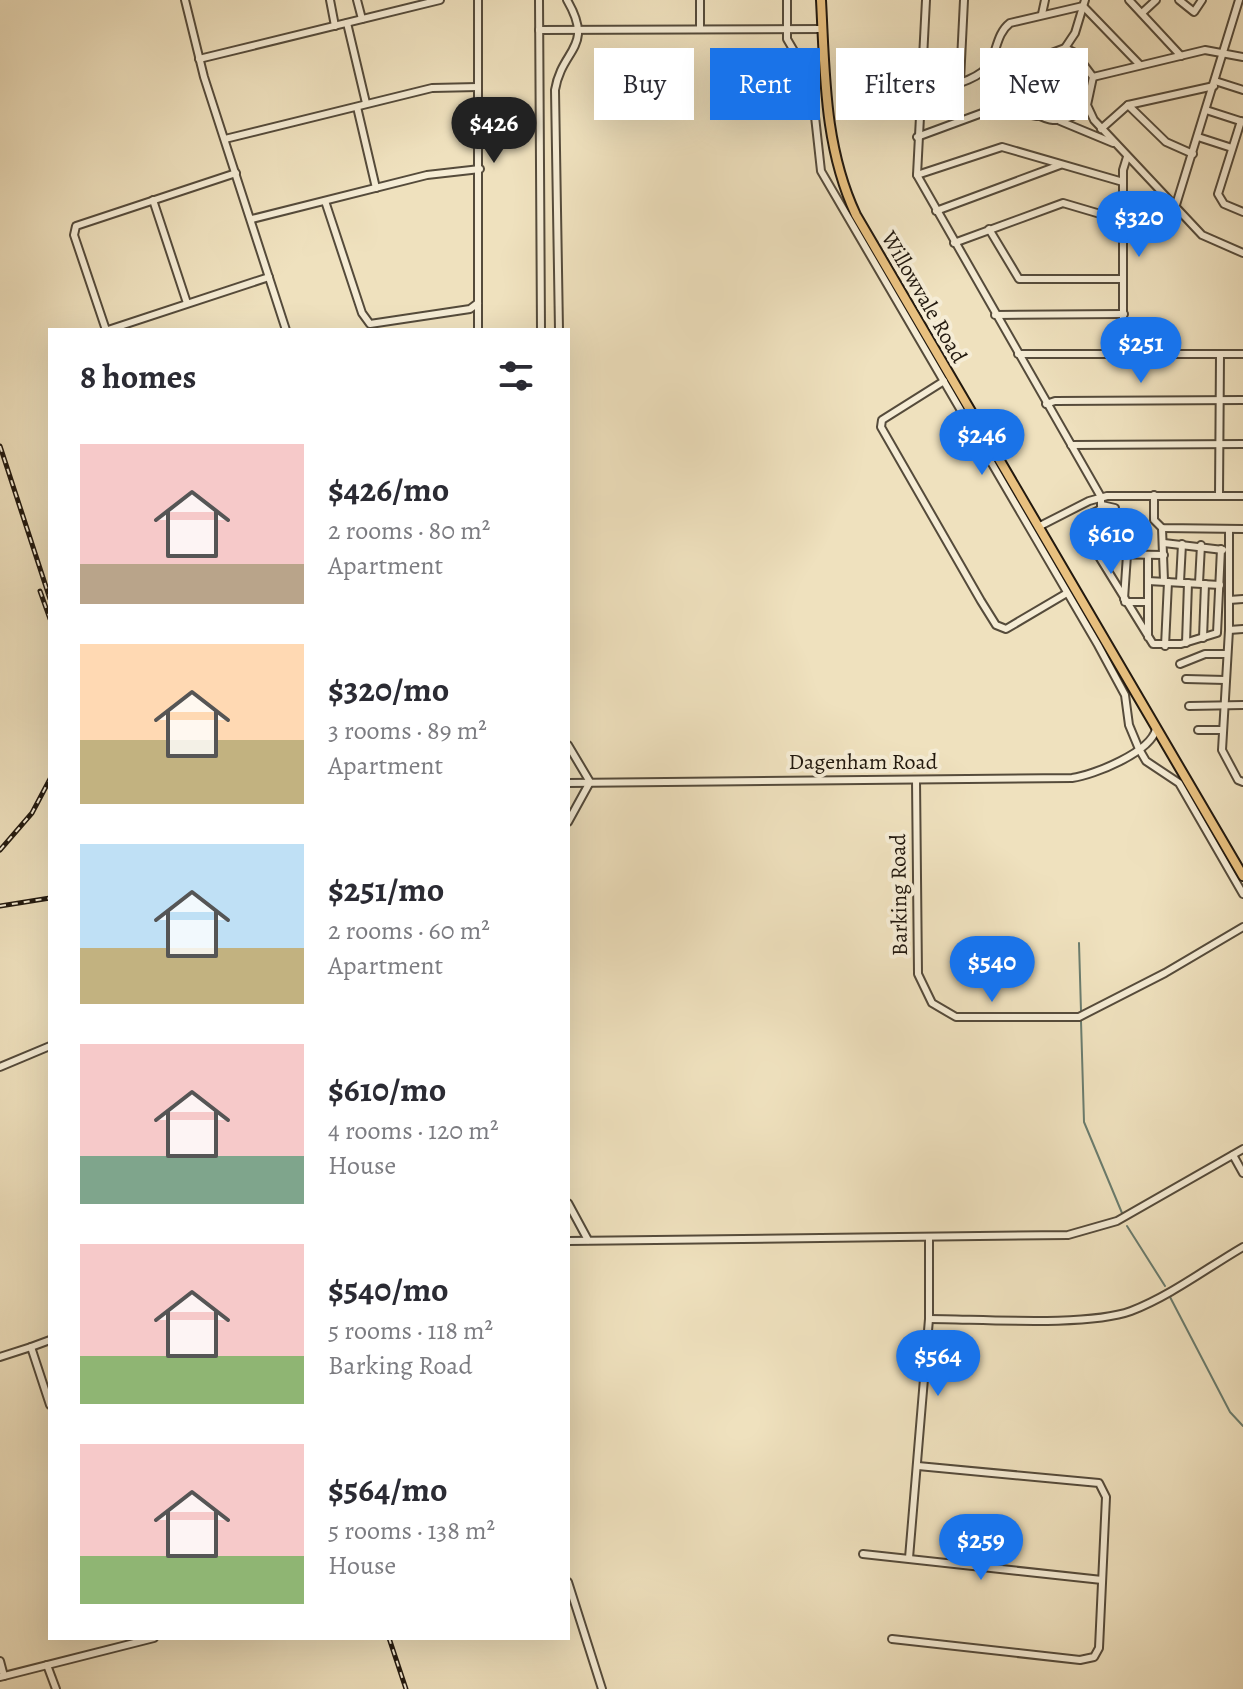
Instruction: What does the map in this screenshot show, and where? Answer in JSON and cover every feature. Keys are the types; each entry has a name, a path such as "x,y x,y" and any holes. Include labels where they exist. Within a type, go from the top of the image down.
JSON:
{"main road":[{"name":"Willowvale Road","path":"821,0 828,118 841,180 856,215 947,379 1038,527 1243,876"}],"street":[{"path":"185,0 199,59 285,328"},
{"path":"330,0 335,26"},
{"path":"357,0 362,19"},
{"path":"199,59 440,0"},
{"path":"478,0 478,328"},
{"path":"539,0 541,328"},
{"path":"559,328 555,90 579,32 579,23 567,0"},
{"path":"700,0 700,28"},
{"path":"787,0 785,29 811,80 821,171 947,379 1125,695 1129,725 1146,761 1176,779 1243,894"},
{"path":"923,48 926,0"},
{"path":"962,48 964,0"},
{"path":"1042,14 1045,0"},
{"path":"1129,0 1181,56"},
{"path":"1142,13 1156,0"},
{"path":"1179,0 1194,12 1202,0"},
{"path":"1175,208 1239,0"},
{"path":"964,79 986,69 1006,26 1084,3"},
{"path":"1075,48 1075,33 1084,3"},
{"path":"1084,3 1140,65"},
{"path":"347,23 366,103"},
{"path":"539,30 822,29"},
{"path":"1065,48 1075,33"},
{"path":"1093,77 1205,50 1243,57"},
{"path":"1088,70 1093,77 1093,92 1088,103"},
{"path":"1101,129 1128,105 1214,84 1243,90"},
{"path":"225,139 432,88 478,87"},
{"path":"1128,105 1166,142 1193,154"},
{"path":"357,107 376,188"},
{"path":"1088,107 1101,129 1175,208 1208,239 1243,253"},
{"path":"1206,110 1242,122 1219,199 1243,212"},
{"path":"917,137 980,114"},
{"path":"918,120 917,175 1102,504 1100,554"},
{"path":"1055,120 1116,145"},
{"path":"1198,137 1232,148"},
{"path":"917,175 997,147 1123,182"},
{"path":"1123,354 1123,182 1127,157"},
{"path":"936,211 1060,165"},
{"path":"252,219 438,173 480,169"},
{"path":"106,328 74,230 79,224 236,173"},
{"path":"153,200 187,303"},
{"path":"325,201 362,313 370,324 470,309 478,303"},
{"path":"954,243 1063,203 1124,221"},
{"path":"989,229 1019,279 1123,279"},
{"path":"113,328 269,277"},
{"path":"995,315 1124,314"},
{"path":"1018,354 1243,354"},
{"path":"1219,496 1220,355"},
{"path":"947,379 891,412 882,420 881,427 981,601 1003,629 1067,593"},
{"path":"1046,404 1055,401 1243,400"},
{"path":"1071,445 1243,444"},
{"path":"1038,527 1102,504 1154,495 1243,496"},
{"path":"1154,495 1154,520 1162,528 1164,543 1165,646"},
{"path":"1102,504 1089,515 1087,533 1148,640 1165,646 1186,643 1218,631 1221,549"},
{"path":"1102,504 1115,508 1115,554"},
{"path":"1162,528 1243,529"},
{"path":"1229,530 1229,630 1222,730 1225,759 1238,780 1243,782"},
{"path":"1164,543 1201,545 1228,553"},
{"path":"1182,544 1186,643"},
{"path":"1201,545 1203,638"},
{"path":"1100,554 1164,555"},
{"path":"1124,601 1127,555"},
{"path":"1148,555 1148,640"},
{"path":"1148,581 1228,586"},
{"path":"1229,600 1243,599"},
{"path":"1124,601 1148,602"},
{"path":"1229,630 1243,629"},
{"path":"1180,664 1205,654 1227,654"},
{"path":"1186,679 1225,680"},
{"path":"1189,706 1243,705"},
{"path":"1156,729 1149,743 1165,744"},
{"path":"1198,730 1222,730"},
{"name":"Dagenham Road","path":"570,783 1076,778 1103,769 1149,743"},
{"path":"570,748 590,782 570,818"},
{"name":"Barking Road","path":"916,780 918,974 926,994 946,1013 975,1019 1084,1016 1243,927"},
{"path":"0,1067 48,1047"},
{"path":"570,1241 1051,1236 1087,1232 1129,1215 1243,1149"},
{"path":"1233,1155 1243,1173"},
{"path":"570,1207 588,1240"},
{"path":"909,1558 929,1319 929,1237"},
{"path":"929,1319 1058,1319 1122,1313 1143,1305 1243,1247"},
{"path":"0,1357 48,1341"},
{"path":"31,1347 48,1399"},
{"path":"892,1639 1091,1659 1099,1648 1106,1497 1099,1483 918,1466"},
{"path":"863,1554 1102,1580"},
{"path":"570,1588 602,1689"},
{"path":"0,1661 2,1676 127,1641"},
{"path":"47,1665 56,1689"}],"waterway":[{"path":"1079,943 1081,1011"},
{"path":"1081,1021 1084,1122 1122,1213"},
{"path":"1127,1226 1165,1286"},
{"path":"1170,1297 1230,1412 1243,1426"}],"railway":[{"path":"0,446 48,593"},
{"path":"40,591 48,613"},
{"path":"0,850 32,813 48,783"},
{"path":"0,906 48,898"},
{"path":"390,1640 406,1689"}]}
